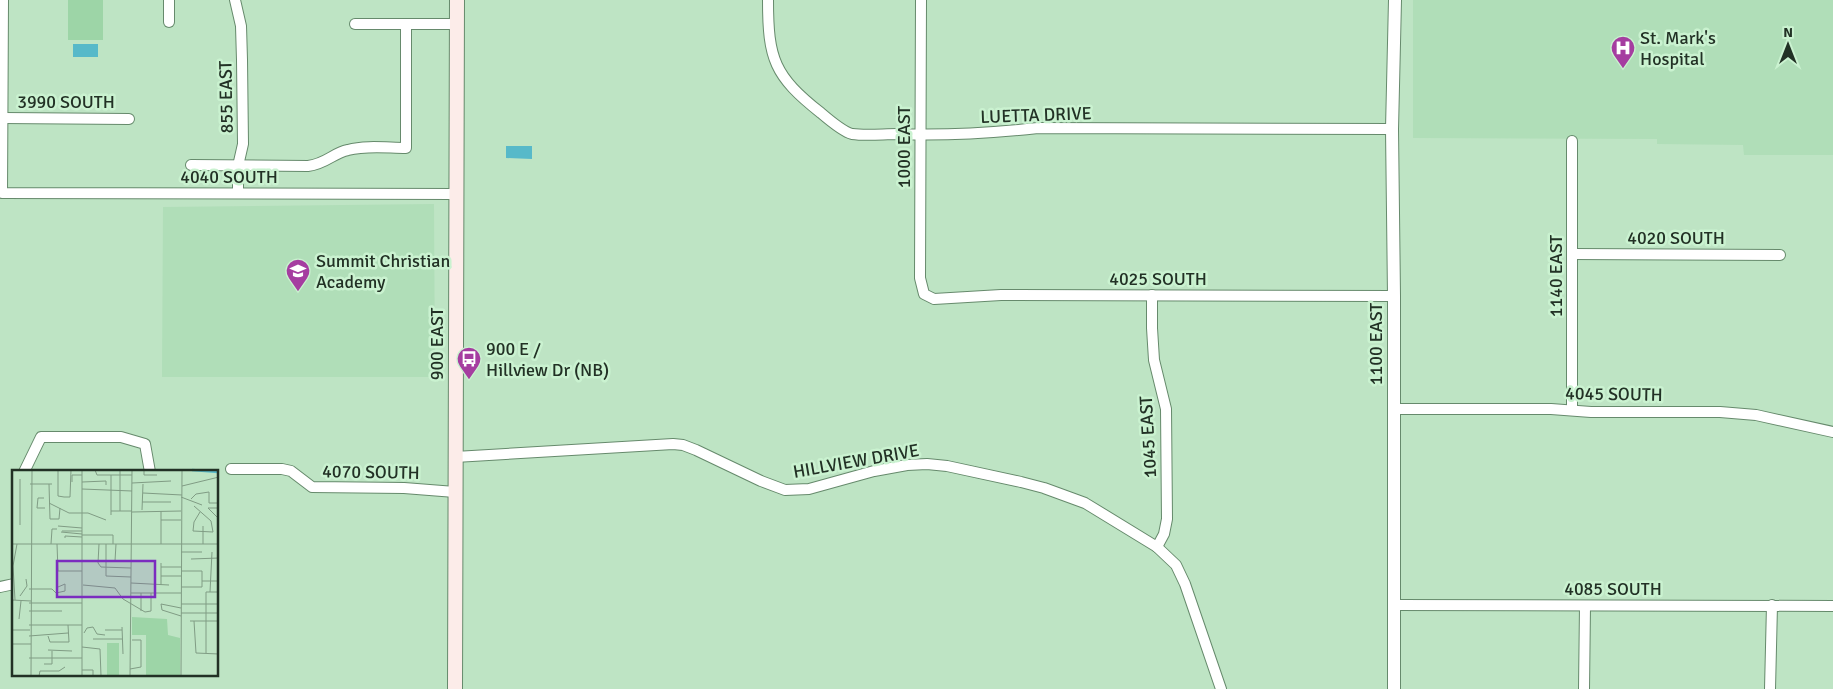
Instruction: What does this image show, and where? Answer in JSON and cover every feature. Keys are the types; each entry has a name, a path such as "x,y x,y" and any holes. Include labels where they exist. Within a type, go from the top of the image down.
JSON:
{"main road":[{"name":"900 EAST","path":"455,689 457,0"}],"street":[{"path":"3,0 3,118"},
{"path":"169,0 169,22"},
{"name":"855 EAST","path":"235,0 241,26 242,60 243,144 238,166 238,194"},
{"name":"LUETTA DRIVE","path":"768,0 770,42 776,66 785,81 802,99 851,134 921,136 982,134 1038,128 1392,129"},
{"name":"1000 EAST","path":"920,0 920,278 924,294"},
{"name":"1100 EAST","path":"1394,0 1392,129 1394,689"},
{"path":"355,24 457,24"},
{"path":"191,165 317,165 346,150 406,148 406,24"},
{"name":"3990 SOUTH","path":"3,118 129,119"},
{"name":"4040 SOUTH","path":"3,118 2,193 456,194"},
{"name":"1140 EAST","path":"1572,141 1572,410"},
{"name":"4020 SOUTH","path":"1572,254 1780,255"},
{"name":"4025 SOUTH","path":"924,294 934,298 1000,295 1394,296"},
{"name":"1045 EAST","path":"1152,295 1154,360 1166,409 1167,519 1164,534 1157,547"},
{"name":"4045 SOUTH","path":"1393,410 1551,409 1720,412 1756,416 1833,432"},
{"path":"25,470 41,437 121,437 145,444 150,470"},
{"name":"HILLVIEW DRIVE","path":"456,457 683,445 785,490 810,489 874,472 907,465 927,464 947,466 1021,482 1067,496 1103,513 1157,547 1176,565 1185,584 1221,689"},
{"name":"4070 SOUTH","path":"231,469 282,469 291,471 312,488 404,488 456,492"},
{"name":"4085 SOUTH","path":"1394,605 1833,606"},
{"path":"1770,689 1772,605"},
{"path":"1584,689 1585,606"}],"shaded area":[{"path":"68,0 103,0 103,40 68,40"},
{"name":"St. Mark's Hospital","path":"1413,0 1833,0 1833,155 1744,155 1743,145 1657,144 1657,139 1413,138"},
{"name":"Summit Christian Academy","path":"434,204 435,377 162,377 163,207"}],"water":[{"path":"73,44 98,44 98,57 73,57"},
{"path":"506,146 532,146 532,159 506,158"}],"place":[{"name":"St. Mark's Hospital","path":"1623,69"},
{"name":"Summit Christian Academy","path":"298,292"},
{"name":"900 E / Hillview Dr (NB)","path":"469,380"}]}
